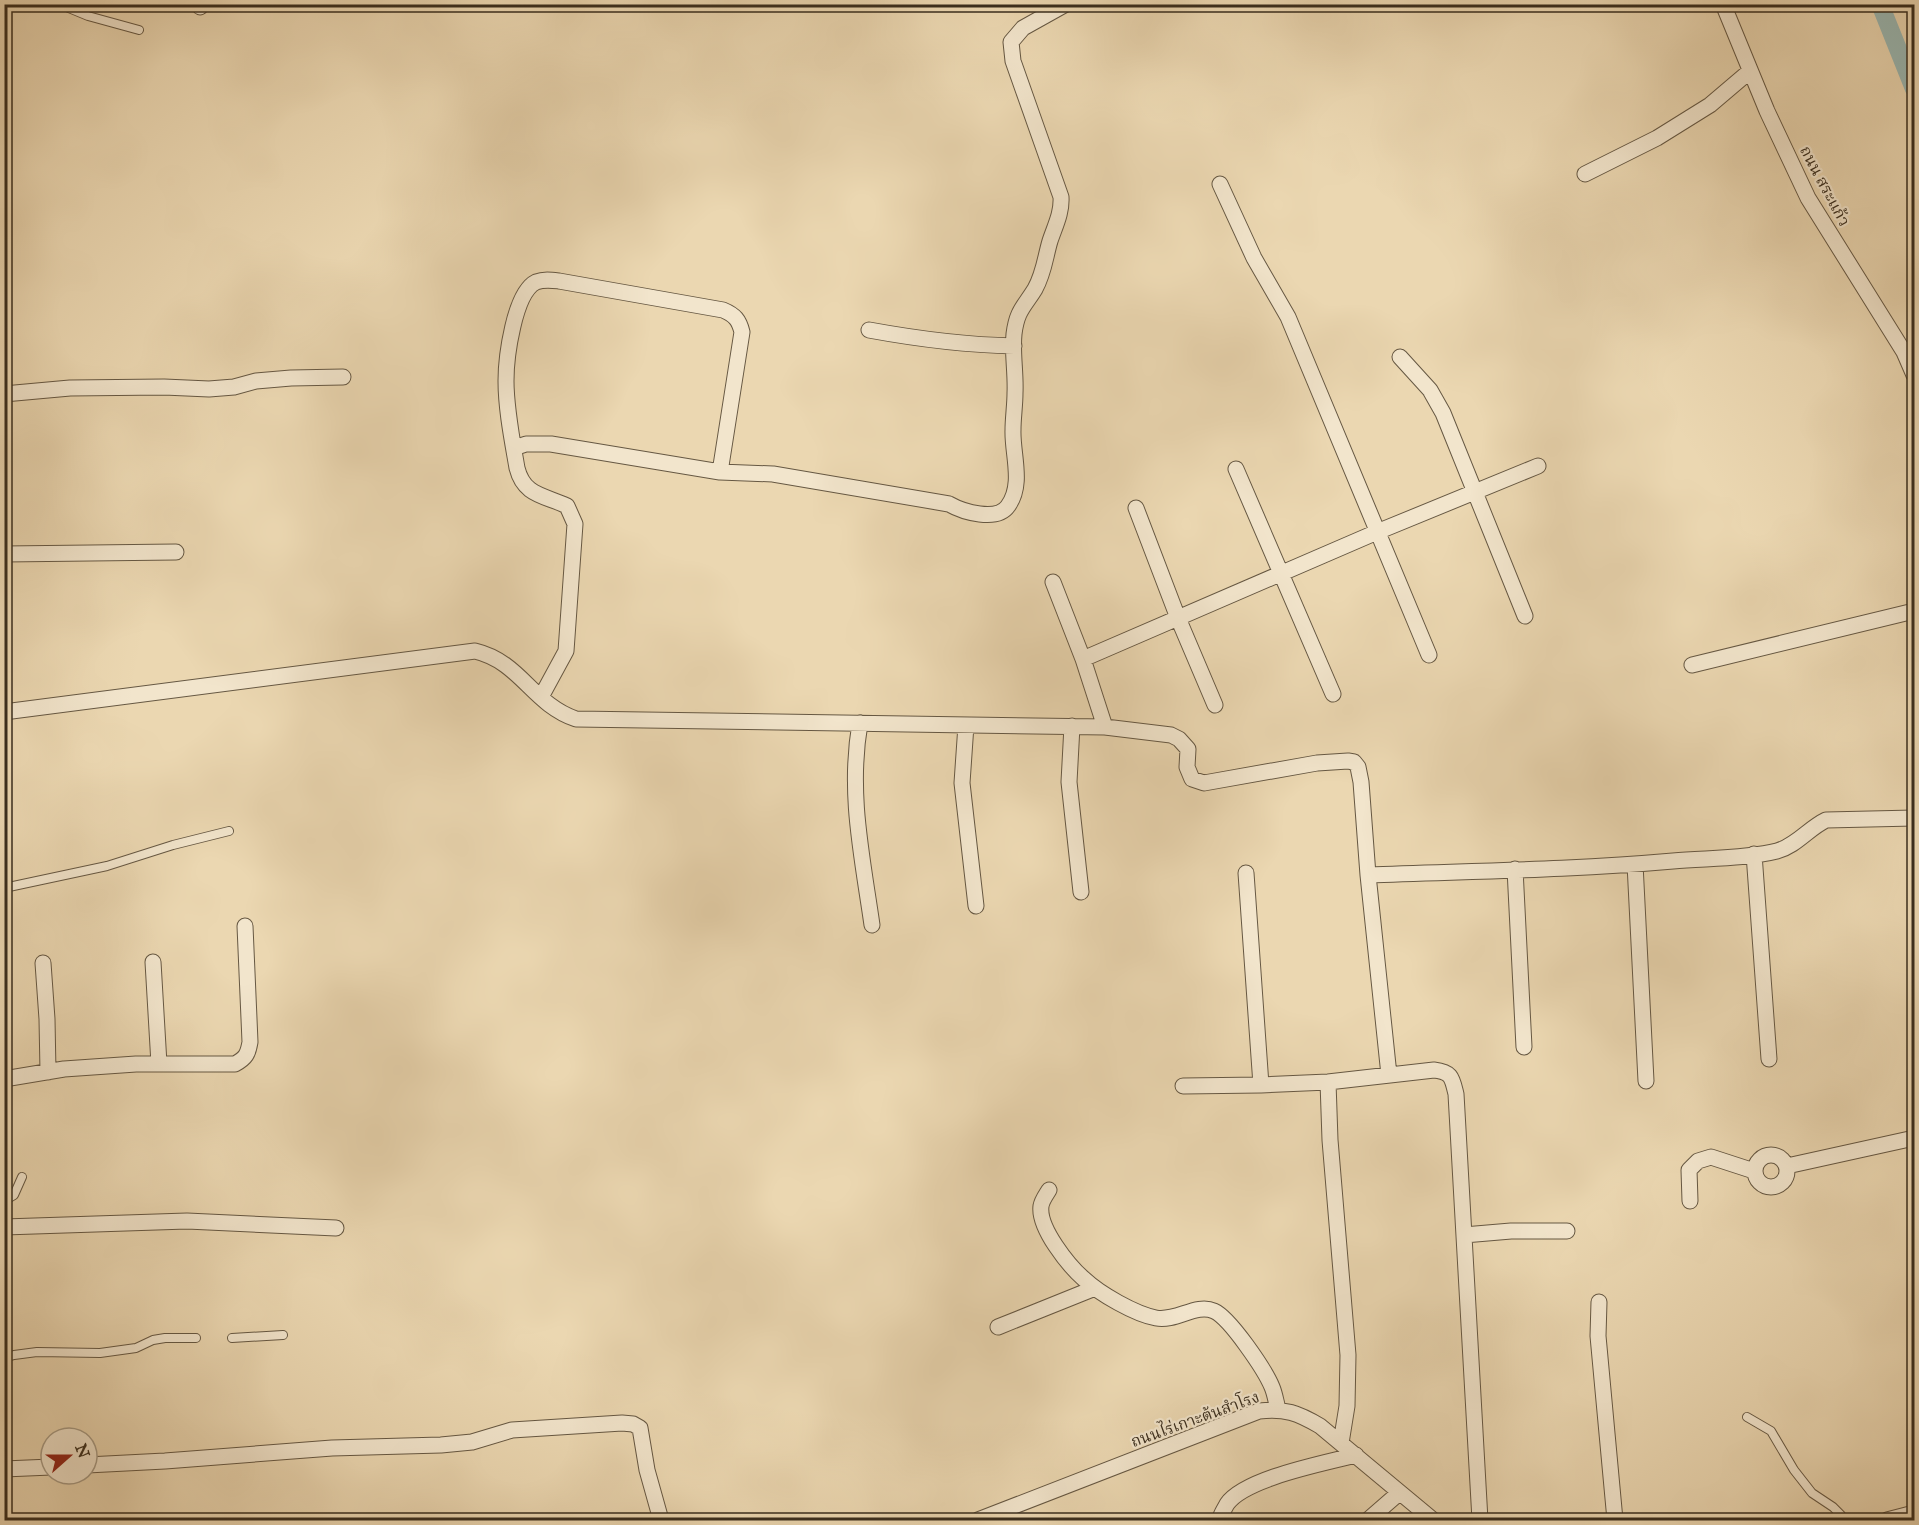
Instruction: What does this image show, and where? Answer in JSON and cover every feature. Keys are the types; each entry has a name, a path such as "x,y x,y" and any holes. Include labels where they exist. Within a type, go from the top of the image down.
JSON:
{"street":[{"path":"514,447 537,443 551,444 720,472 773,474 949,504 959,510 979,514 998,513 1006,509 1012,500 1017,466 1013,432 1014,333 1019,311 1035,289 1045,268 1049,244 1062,210 1061,197 1013,61 1011,42 1023,28 1066,4"},
{"name":"ถนน สระแก้ว","path":"1723,4 1750,71 1808,198 1904,352 1914,375"},
{"path":"1585,174 1658,138 1710,105 1750,71"},
{"path":"1220,184 1254,258 1288,317 1429,655"},
{"path":"541,697 566,651 575,524 567,506 537,495 522,483 517,468 506,380 516,316 521,299 527,290 534,283 548,279 723,310 732,314 739,321 742,332 720,472"},
{"path":"869,330 929,341 1014,346"},
{"path":"1400,357 1430,390 1443,413 1525,616"},
{"path":"4,394 70,388 209,389 234,387 256,381 343,377"},
{"path":"1083,658 1538,466"},
{"path":"1236,469 1333,694"},
{"path":"1136,508 1178,618 1215,705"},
{"path":"4,554 176,552"},
{"path":"1053,582 1083,658 1105,727"},
{"path":"1692,665 1914,611"},
{"path":"4,712 475,651 489,654 504,662 551,708 576,719 1072,726 1158,732 1179,739 1188,749 1187,767 1192,779 1204,783 1317,763 1348,760 1354,762 1358,767 1361,782 1368,875 1389,1075"},
{"path":"860,723 855,753 854,801 872,925"},
{"path":"966,725 962,783 976,906"},
{"path":"1072,726 1069,782 1081,892"},
{"path":"1368,875 1635,864 1754,854 1778,850 1798,840 1813,826 1826,820 1914,818"},
{"path":"1754,854 1769,1059"},
{"path":"1635,864 1646,1081"},
{"path":"1515,870 1524,1047"},
{"path":"1246,873 1261,1085"},
{"path":"4,1079 48,1072 159,1064 236,1064 243,1060 248,1054 250,1042 245,926"},
{"path":"153,962 159,1064"},
{"path":"43,963 48,1072"},
{"path":"1183,1086 1328,1082 1434,1070 1444,1071 1452,1078 1456,1094 1480,1521"},
{"path":"1328,1082 1330,1140 1348,1355 1347,1406 1341,1443"},
{"path":"1787,1166 1914,1138"},
{"path":"1771,1154 1781,1158 1788,1171 1784,1181 1776,1187 1766,1187 1761,1184 1757,1181 1754,1171 1758,1161 1771,1154"},
{"path":"1690,1202 1689,1170 1703,1159 1711,1157 1754,1171"},
{"path":"1049,1190 1044,1196 1041,1207 1042,1220 1055,1245 1070,1265 1095,1288 1137,1312 1158,1319 1172,1318 1205,1309 1215,1311 1232,1327 1257,1361 1272,1387 1278,1409"},
{"path":"4,1227 187,1221 336,1228"},
{"path":"1464,1234 1566,1231"},
{"path":"998,1327 1095,1288"},
{"path":"1599,1302 1599,1336 1615,1521"},
{"name":"ถนนไร่เกาะต้นสำโรง","path":"978,1521 1002,1516 1259,1411 1278,1409 1301,1415 1320,1426 1356,1455 1425,1518"},
{"path":"99,1464 332,1448 441,1445 472,1442 512,1430 633,1424 640,1428 647,1470 661,1521"},
{"path":"1219,1521 1228,1502 1256,1485 1272,1478 1356,1455"},
{"path":"4,1469 39,1468"},
{"path":"1368,1521 1399,1493"},
{"path":"1887,1521 1914,1513"}],"lane":[{"path":"59,4 88,16 139,30"},
{"path":"4,888 107,866 173,845 229,831"},
{"path":"4,1201 14,1195 22,1177"},
{"path":"232,1338 283,1335"},
{"path":"4,1358 37,1352 100,1353 136,1348 153,1340 165,1338 196,1338"},
{"path":"1747,1417 1771,1431 1794,1470 1812,1493 1833,1507 1841,1515 1843,1521"}],"waterway":[{"path":"1880,4 1914,89"}]}
